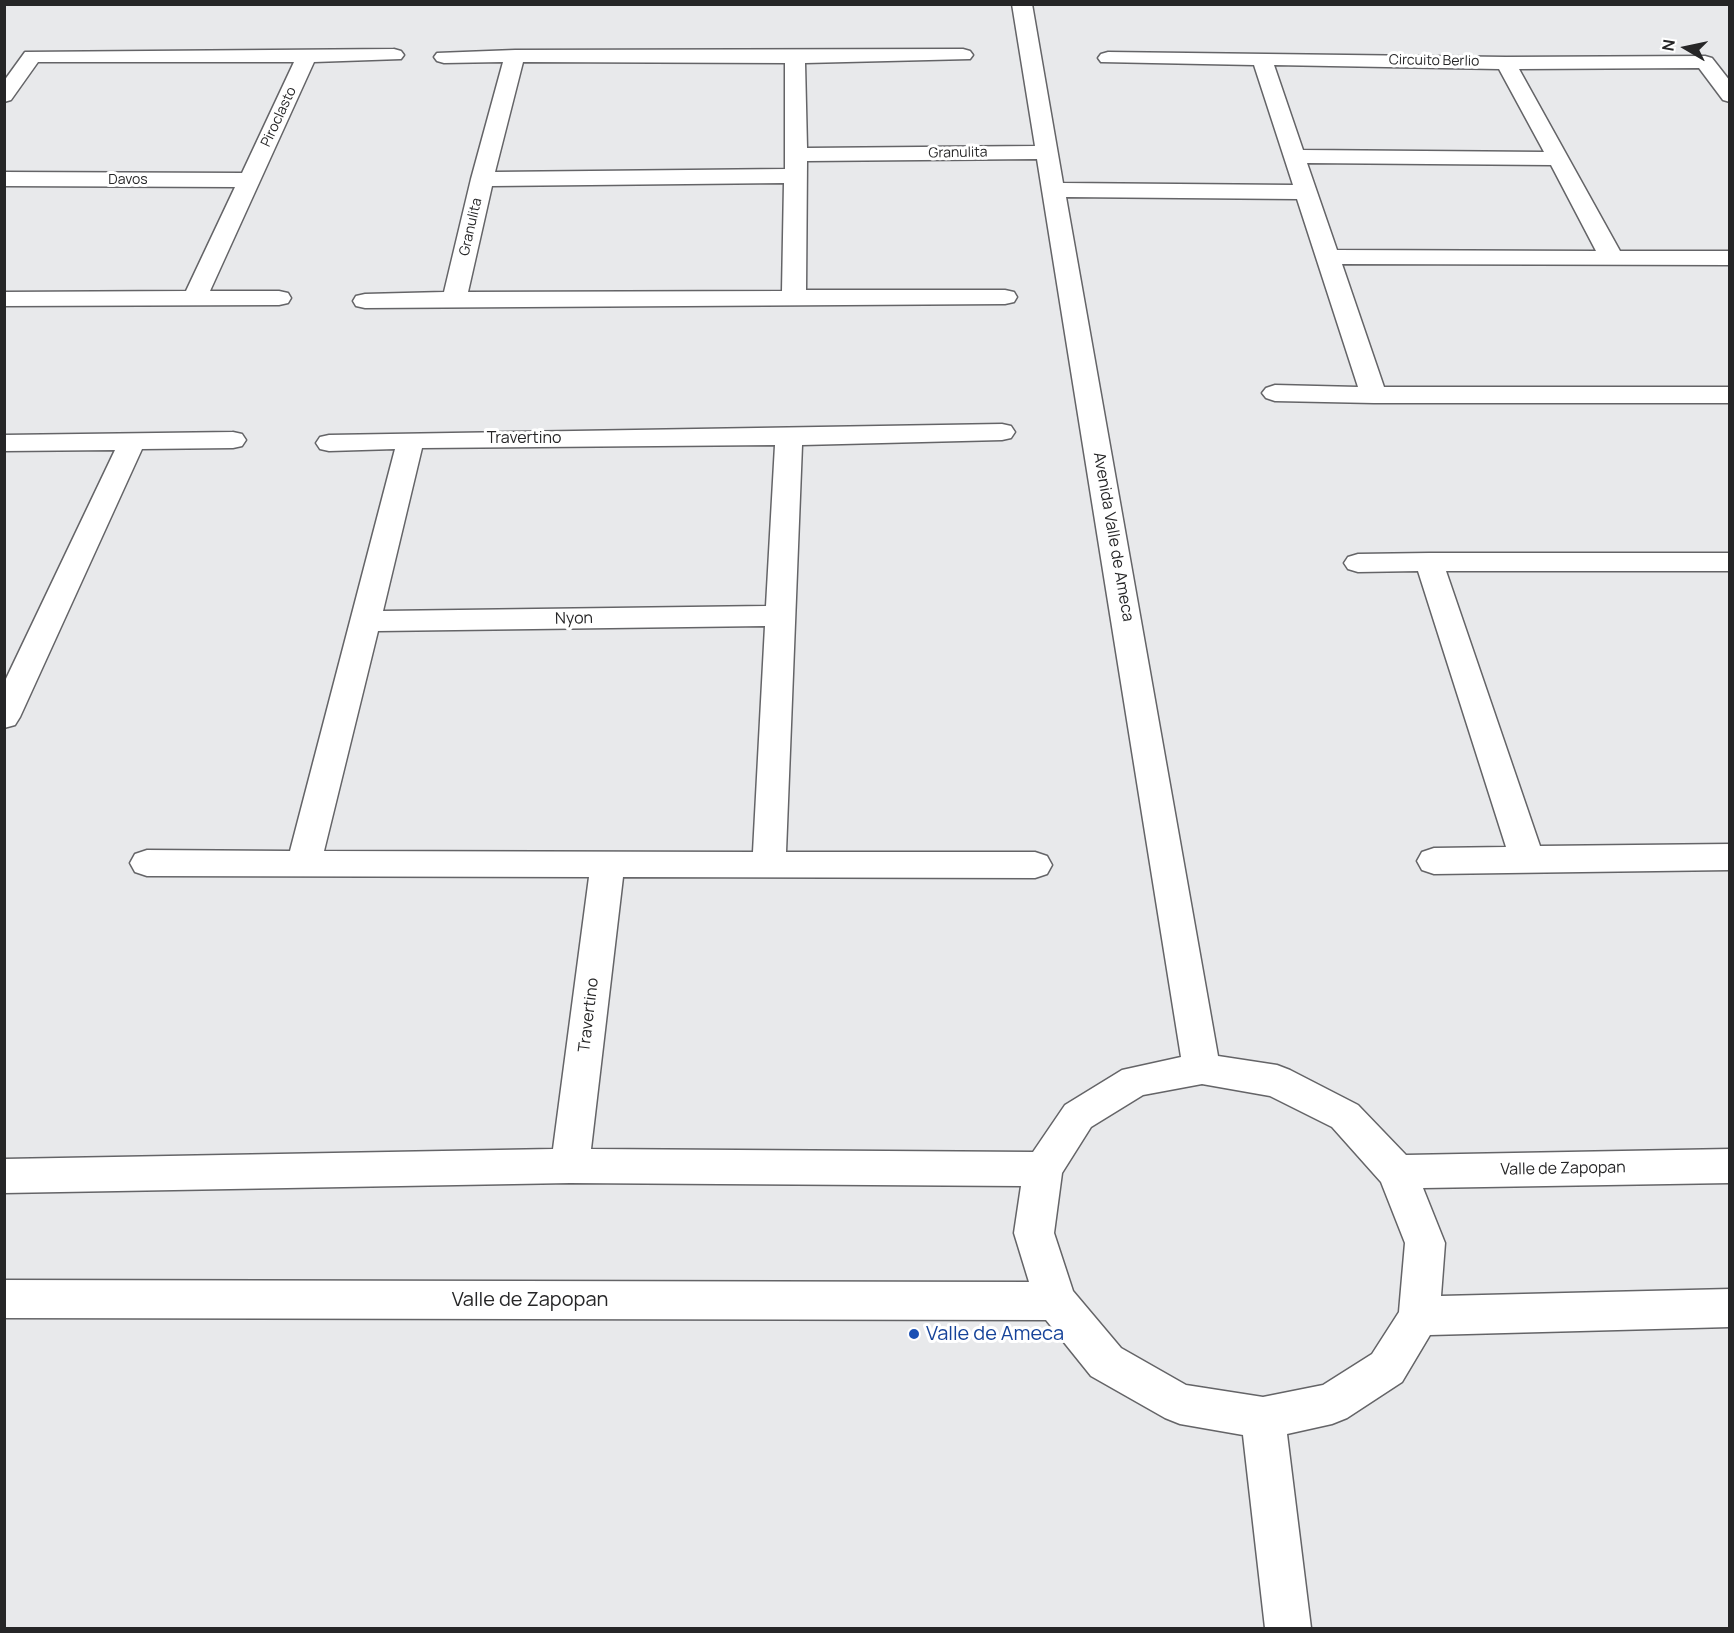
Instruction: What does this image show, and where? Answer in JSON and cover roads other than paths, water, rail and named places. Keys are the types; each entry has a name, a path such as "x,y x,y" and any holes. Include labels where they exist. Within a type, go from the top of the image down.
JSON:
{"street":[{"name":"Avenida Valle de Ameca","path":"1022,4 1202,1069"},
{"path":"4,56 394,55"},
{"path":"444,57 963,55"},
{"path":"4,96 32,56"},
{"name":"Piroclasto","path":"195,298 307,56"},
{"name":"Granulita","path":"454,299 482,180 515,56"},
{"path":"794,296 795,57"},
{"name":"Circuito Berlio","path":"1108,58 1506,63 1730,62"},
{"path":"1262,59 1374,395"},
{"path":"1705,62 1730,96"},
{"path":"1506,63 1612,258"},
{"name":"Granulita","path":"482,180 1048,152"},
{"path":"1295,156 1560,159"},
{"name":"Davos","path":"4,179 250,180"},
{"path":"1055,190 1307,192"},
{"path":"1327,257 1730,258"},
{"path":"365,301 794,296 1005,297"},
{"path":"4,299 279,297"},
{"path":"1275,393 1730,395"},
{"name":"Travertino","path":"329,443 1002,432"},
{"path":"769,865 789,437"},
{"path":"4,443 232,440"},
{"path":"304,864 411,440"},
{"path":"5,715 131,442"},
{"path":"1358,562 1725,570"},
{"path":"1429,562 1527,859"},
{"name":"Nyon","path":"367,621 781,616"},
{"path":"1434,861 1730,856"},
{"path":"147,863 1035,865"},
{"name":"Travertino","path":"570,1166 608,865"},
{"path":"1202,1069 1277,1081 1345,1116 1397,1172 1425,1243 1419,1316 1387,1368 1332,1404 1263,1418 1180,1404 1106,1362 1056,1300 1034,1233 1043,1169 1078,1116 1097,1104 1135,1081 1202,1069"},
{"path":"4,1176 570,1166 1043,1169"},
{"name":"Valle de Zapopan","path":"1397,1172 1730,1166"},
{"name":"Valle de Zapopan","path":"4,1299 1056,1300"},
{"path":"1419,1316 1730,1308"},
{"path":"1263,1418 1288,1629"}],"place":[{"name":"Valle de Ameca","path":"914,1334"}]}
